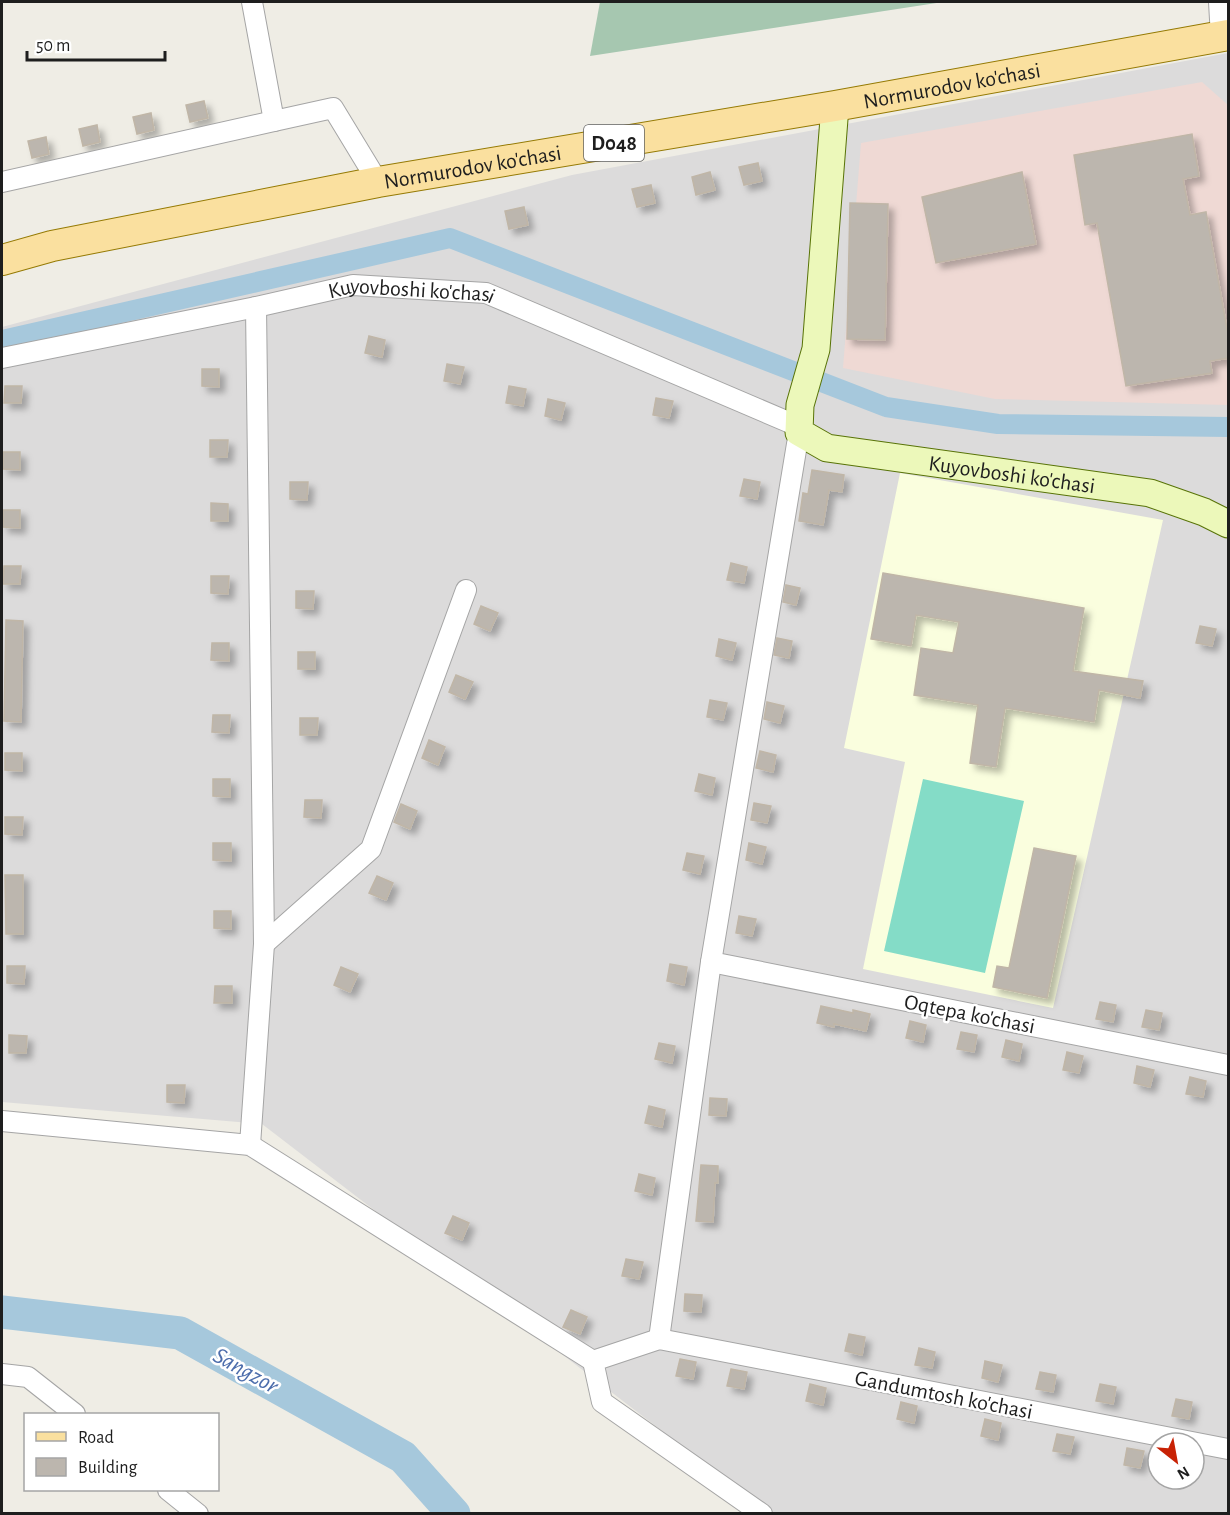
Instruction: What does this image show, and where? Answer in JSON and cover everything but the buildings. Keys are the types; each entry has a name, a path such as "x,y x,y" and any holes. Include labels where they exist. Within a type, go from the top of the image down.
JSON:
{"main road":[{"name":"Normurodov ko'chasi","path":"2,260 52,246 378,182 835,106 1225,36"},
{"path":"800,421 816,349 835,106"},
{"name":"Kuyovboshi ko'chasi","path":"800,421 826,448 1150,493 1204,512 1228,524"}],"street":[{"path":"252,2 274,121"},
{"path":"1219,2 1225,36"},
{"path":"2,182 333,108 378,182"},
{"name":"Kuyovboshi ko'chasi","path":"2,358 353,285 486,293 800,421"},
{"path":"250,1145 264,944 256,307"},
{"path":"593,1361 659,1339 711,962 800,421"},
{"path":"264,944 371,849 466,590"},
{"name":"Oqtepa ko'chasi","path":"711,962 1228,1065"},
{"path":"2,1121 250,1145 593,1361 602,1402 762,1514"},
{"name":"Gandumtosh ko'chasi","path":"659,1339 1228,1449"},
{"path":"2,1374 28,1377 74,1413"},
{"path":"169,1491 198,1514"}],"shaded area":[{"path":"600,2 943,2 590,56"},
{"path":"1228,53 1228,1513 769,1513 262,1124 2,1102 2,327 572,175"},
{"path":"1202,82 1228,105 1228,405 995,399 843,368 861,143"},
{"path":"900,473 1163,520 1053,1008 863,969 905,762 844,748"}],"green space":[{"path":"923,779 1024,801 985,973 884,951"}],"waterway":[{"path":"2,340 450,238 886,407 998,424 1228,427"},
{"name":"Sangzor","path":"2,1312 180,1333 403,1457 454,1514"}]}
